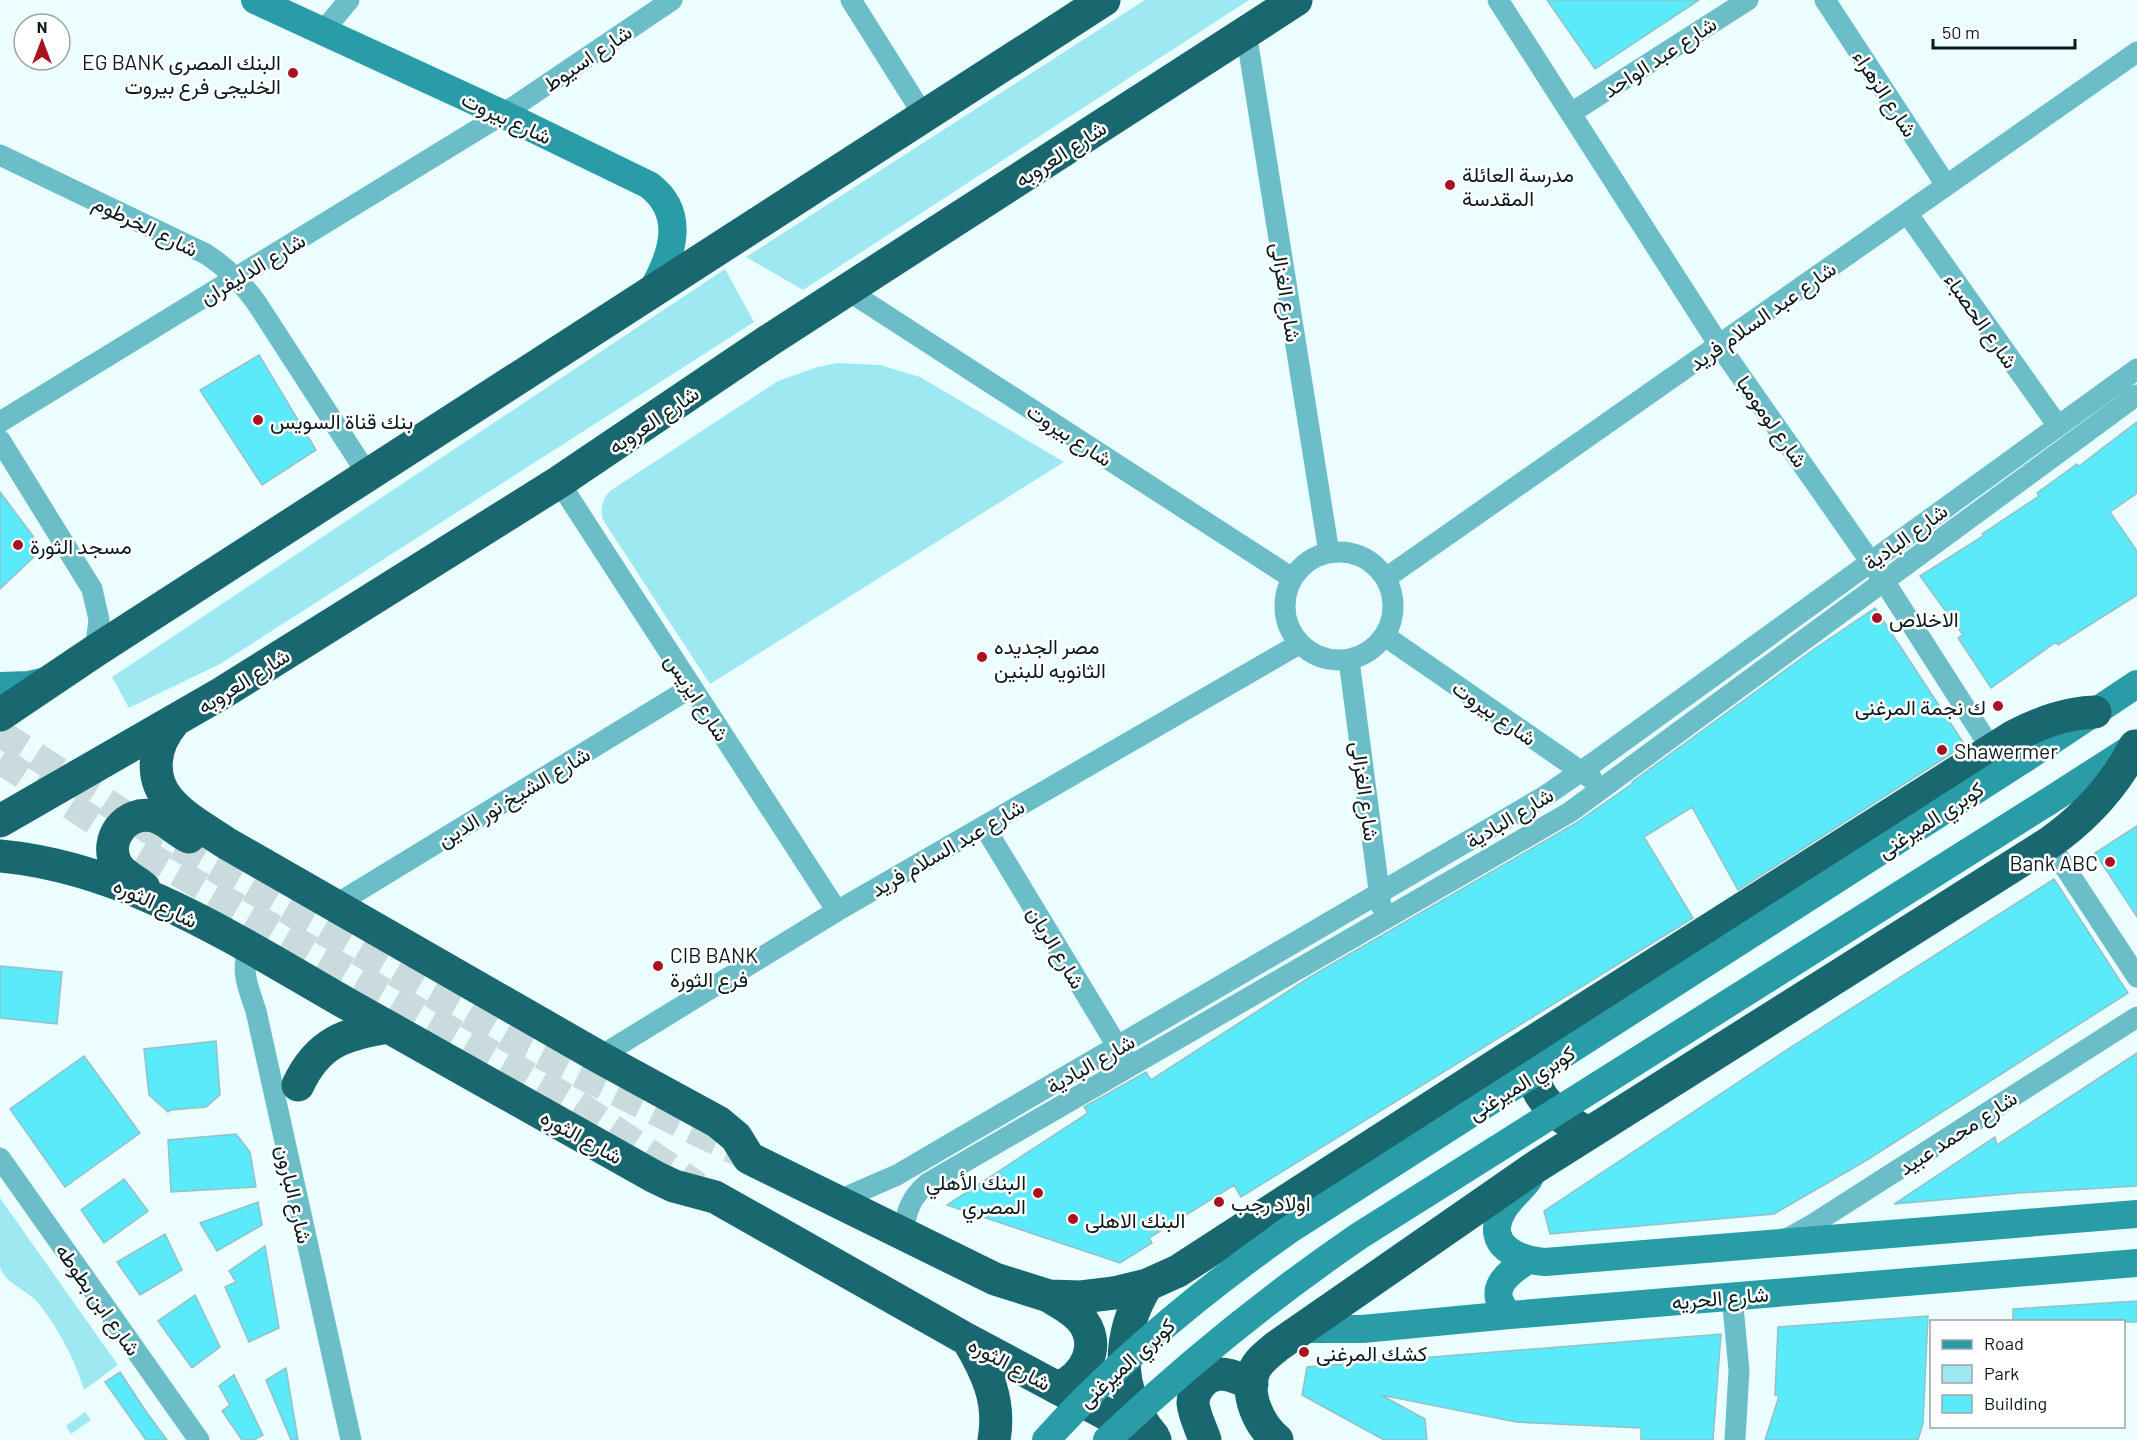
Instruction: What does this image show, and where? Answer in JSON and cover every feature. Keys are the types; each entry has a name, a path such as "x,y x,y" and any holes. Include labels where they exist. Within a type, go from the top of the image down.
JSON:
{"highway":[{"path":"0,715 95,651 1104,0"},
{"name":"شارع العروبه","path":"0,821 173,723 559,482 847,290 1296,0"},
{"path":"173,723 166,730 158,747 156,766 160,785 175,806 226,843 599,1057 718,1122 736,1137 750,1158 995,1279 1049,1296 1098,1296 1147,1285 1178,1271 2014,736 2043,722 2074,713 2095,712"},
{"path":"1277,1440 1261,1422 1256,1409 1252,1384 1254,1371 1261,1360 1276,1347 1538,1166 2049,843 2076,823 2099,800 2119,774 2136,746"},
{"path":"151,896 139,883 122,872 114,860 112,845 114,838 117,831 127,821 140,815 155,816 195,840 226,843"},
{"name":"شارع الثوره","path":"0,856 40,861 80,870 151,896 249,948 655,1177 674,1186 715,1197 968,1340 1156,1440"},
{"path":"298,1085 311,1062 330,1044 353,1033 388,1027"},
{"path":"1525,1049 1530,1075 1543,1100 1563,1119 1589,1134"},
{"path":"1147,1285 1138,1298 1129,1321 1124,1344 1124,1362 1126,1380 1134,1405 1146,1428 1156,1440"},
{"path":"1049,1296 1079,1317 1085,1324 1091,1350 1085,1367 1073,1381 1057,1388"},
{"path":"968,1340 985,1369 994,1393 996,1419 994,1440"},
{"path":"1205,1440 1193,1405 1194,1396 1202,1381 1209,1376 1225,1373 1252,1384"}],"main road":[{"name":"شارع بيروت","path":"255,0 503,114 640,180 657,191 668,208 672,240 667,263 651,292"},
{"path":"0,686 29,685 51,680"},
{"name":"كوبري الميرغنى","path":"1046,1440 1091,1393 1156,1333 1224,1277 1296,1225 2024,759 2137,684"},
{"name":"كوبري الميرغنى","path":"1107,1440 1218,1340 1298,1279 1353,1241 2136,746"},
{"path":"1538,1166 1506,1206 1498,1223 1499,1236 1507,1249 1528,1260 1553,1262 2137,1214"},
{"path":"1509,1315 1498,1292 1501,1283 1509,1273 1528,1260"},
{"name":"شارع الحريه","path":"1303,1329 1362,1329 2137,1263"}],"street":[{"path":"323,31 349,0"},
{"name":"شارع اسيوط","path":"503,114 672,0"},
{"path":"851,0 924,116"},
{"name":"شارع لومومبا","path":"1498,0 1719,345 1871,561 1992,750"},
{"name":"شارع عبد الواحد","path":"1571,113 1748,0"},
{"name":"شارع الزهراء","path":"1825,0 1947,185"},
{"name":"شارع الغزالى","path":"1246,32 1329,553"},
{"name":"شارع عبد السلام فريد","path":"1386,578 2137,52"},
{"name":"شارع الدليفران","path":"0,422 503,114"},
{"name":"شارع الخرطوم","path":"0,155 206,254 236,278 262,310 368,475"},
{"name":"شارع الحصباء","path":"1907,213 2058,426"},
{"name":"شارع بيروت","path":"847,290 1292,578"},
{"name":"شارع البادية","path":"840,1202 897,1175 1527,807 1581,771 2137,369"},
{"name":"شارع البادية","path":"905,1234 905,1220 909,1205 928,1183 1552,824 1605,788 2137,395"},
{"path":"0,440 92,590 99,620 95,651"},
{"name":"شارع ايزيس","path":"559,482 837,911"},
{"path":"1329,553 1355,554 1378,568 1390,587 1394,607 1390,627 1385,636 1375,647 1348,660 1322,658 1299,644 1288,627 1284,607 1292,578 1308,561 1329,553"},
{"name":"شارع بيروت","path":"1385,636 1605,788"},
{"name":"شارع عبد السلام فريد","path":"599,1057 837,911 1299,644"},
{"name":"شارع الغزالى","path":"1348,660 1383,921"},
{"name":"شارع الشيخ نور الدين","path":"335,905 692,687"},
{"name":"شارع الريان","path":"984,826 1130,1067"},
{"path":"2049,843 2137,977"},
{"name":"شارع البارون","path":"249,948 245,961 245,975 256,1011 351,1440"},
{"name":"شارع محمد عبيد","path":"1776,1244 1810,1226 2137,1017"},
{"name":"شارع ابن بطوطه","path":"0,1158 199,1440"},
{"path":"1732,1296 1739,1370 1735,1440"},
{"path":"336,1440 346,1419"}],"green space":[{"path":"1145,0 1249,0 803,290 746,257"},
{"path":"725,269 754,322 220,664 129,708 112,677"},
{"path":"838,363 880,365 920,377 1064,462 710,684 603,520 603,501 610,491 778,381 817,367"},
{"path":"0,1198 118,1365 84,1390 66,1345 47,1314 34,1299 7,1278 0,1267"},
{"path":"85,1412 91,1420 71,1434 66,1426"}],"building":[{"path":"1547,0 1699,0 1595,69"},
{"path":"259,355 316,450 262,485 200,390"},
{"path":"2137,422 2137,493 2110,512 2137,551 2137,595 2058,645 2056,642 1991,688 1958,638 1963,635 1920,576 1983,536 1982,534 2039,496 2037,493 2077,464 2079,466"},
{"name":"مسجد الثورة","path":"0,492 33,536 37,554 0,589"},
{"path":"1875,608 1965,745 1738,890 1692,807 1644,837 1693,918 1241,1197 1234,1185 1149,1238 1152,1243 1120,1263 947,1205 1088,1113 1084,1107 1146,1072 1151,1080 1310,977 1576,823 1814,649"},
{"path":"2137,826 2137,917 2095,853"},
{"path":"2054,879 2128,993 1867,1160 1774,1214 1550,1234 1544,1211 1791,1047"},
{"path":"0,966 62,972 57,1024 0,1018"},
{"path":"216,1041 220,1095 206,1107 168,1112 149,1095 144,1049"},
{"path":"2137,1053 2137,1186 1894,1204 1995,1137 1997,1145"},
{"path":"84,1056 140,1133 65,1187 10,1109"},
{"path":"236,1134 250,1152 256,1187 171,1192 168,1140"},
{"path":"124,1179 148,1211 104,1243 81,1210"},
{"path":"258,1202 262,1225 217,1251 200,1223"},
{"path":"165,1234 182,1270 140,1295 117,1262"},
{"path":"265,1246 279,1328 249,1342 225,1287 236,1282 229,1271"},
{"path":"195,1295 220,1347 192,1368 158,1321"},
{"path":"2137,1301 2137,1322 2125,1322 2125,1320 2013,1320 2013,1309"},
{"path":"1928,1316 1923,1423 1918,1440 1765,1440 1779,1396 1775,1395 1778,1327"},
{"path":"1721,1334 1713,1440 1641,1440 1641,1428 1516,1422 1381,1395 1425,1419 1427,1440 1384,1440 1302,1395 1307,1367"},
{"path":"286,1368 298,1440 291,1440 266,1380"},
{"path":"120,1372 167,1440 146,1440 105,1382"},
{"path":"234,1375 263,1435 254,1440 242,1440 222,1411 230,1405 219,1386"}],"tunnel":[{"path":"0,733 154,833 518,1044 748,1157"},
{"path":"0,760 144,853 573,1101 698,1186"}],"place":[{"name":"EG BANK البنك المصرى الخليجى فرع بيروت","path":"293,73"},
{"name":"مدرسة العائلة المقدسة","path":"1450,185"},
{"name":"بنك قناة السويس","path":"258,420"},
{"name":"مسجد الثورة","path":"18,545"},
{"name":"الاخلاص","path":"1877,618"},
{"name":"مصر الجديده الثانويه للبنين","path":"982,657"},
{"name":"ك نجمة المرغنى","path":"1998,706"},
{"name":"Shawermer","path":"1942,750"},
{"name":"Bank ABC","path":"2110,862"},
{"name":"CIB BANK فرع الثورة","path":"658,966"},
{"name":"البنك الأهلي المصري","path":"1038,1193"},
{"name":"اولاد رجب","path":"1219,1202"},
{"name":"البنك الاهلى","path":"1073,1219"},
{"name":"كشك المرغنى","path":"1304,1352"}]}
